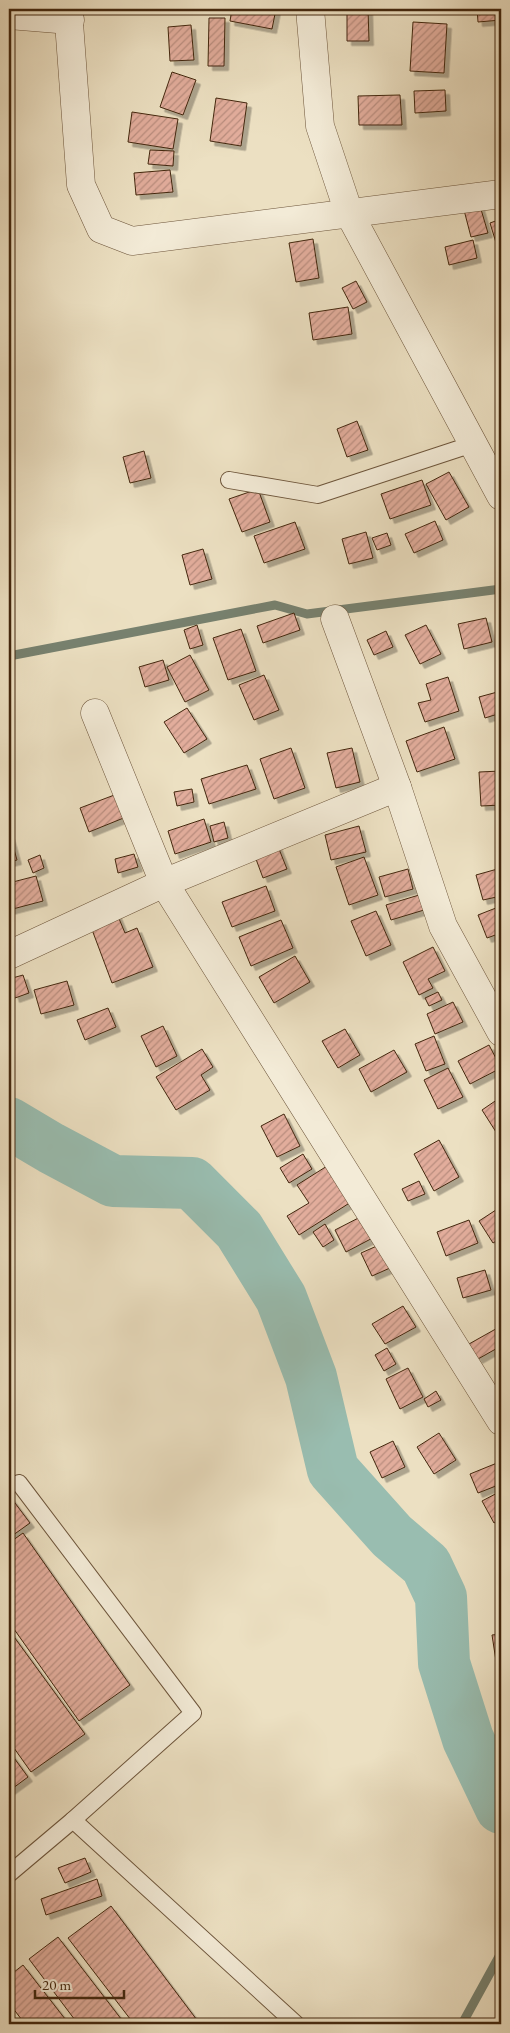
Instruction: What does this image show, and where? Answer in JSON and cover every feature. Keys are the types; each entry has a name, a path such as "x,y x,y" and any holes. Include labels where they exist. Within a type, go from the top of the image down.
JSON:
{"street":[{"path":"310,9 320,126 349,212 501,496"},
{"path":"9,15 69,14 81,185 101,229 132,241 501,194"},
{"path":"335,619 397,787 443,926 501,1032"},
{"path":"96,713 164,883 501,1421"},
{"path":"9,955 164,883 397,787"}],"lane":[{"path":"229,480 318,496 473,444"},
{"path":"9,1874 73,1820 193,1713 19,1483"},
{"path":"73,1820 296,2024"}],"building":[{"path":"232,9 276,9 272,29 230,21"},
{"path":"347,9 368,9 369,41 347,41"},
{"path":"477,9 501,9 501,20 478,22"},
{"path":"209,18 225,18 224,66 208,66"},
{"path":"413,22 447,24 444,73 410,71"},
{"path":"191,25 194,60 170,61 168,27"},
{"path":"172,72 196,80 183,115 160,107"},
{"path":"445,90 446,111 415,113 414,91"},
{"path":"400,95 402,125 359,125 358,96"},
{"path":"216,98 247,103 241,146 210,141"},
{"path":"132,112 178,119 173,149 128,142"},
{"path":"150,150 174,151 173,166 148,164"},
{"path":"170,170 173,192 136,195 134,173"},
{"path":"480,206 488,233 471,237 464,210"},
{"path":"501,219 501,245 497,246 490,223"},
{"path":"313,239 319,278 296,282 289,243"},
{"path":"473,240 477,258 449,265 445,247"},
{"path":"356,281 367,302 353,309 342,288"},
{"path":"348,307 352,334 313,340 309,313"},
{"path":"357,421 368,450 347,457 337,429"},
{"path":"144,451 151,478 130,483 123,457"},
{"path":"449,472 469,507 446,520 426,484"},
{"path":"422,480 431,505 390,519 381,494"},
{"path":"258,489 270,522 242,532 229,499"},
{"path":"435,521 443,540 414,553 405,534"},
{"path":"295,522 305,549 264,563 254,536"},
{"path":"366,532 373,558 349,564 342,539"},
{"path":"387,533 391,545 377,550 372,538"},
{"path":"203,549 212,579 190,585 182,555"},
{"path":"294,613 300,630 263,643 257,626"},
{"path":"486,618 492,642 464,649 458,624"},
{"path":"197,625 203,645 190,649 184,630"},
{"path":"426,625 441,654 420,664 405,635"},
{"path":"241,629 256,671 228,680 213,638"},
{"path":"386,631 393,647 374,655 367,640"},
{"path":"190,655 209,690 185,702 167,667"},
{"path":"163,660 169,680 145,687 139,667"},
{"path":"264,675 279,710 254,720 239,685"},
{"path":"448,677 459,711 425,722 418,703 431,700 426,684"},
{"path":"501,691 501,713 485,718 479,697"},
{"path":"187,708 207,739 184,753 164,722"},
{"path":"444,727 455,759 417,772 406,741"},
{"path":"291,748 305,788 274,799 260,759"},
{"path":"352,748 360,782 336,788 327,753"},
{"path":"247,765 256,789 209,804 201,779"},
{"path":"501,771 501,805 481,806 479,772"},
{"path":"192,789 194,802 177,806 174,792"},
{"path":"117,794 126,817 89,832 80,808"},
{"path":"204,819 211,842 175,854 168,831"},
{"path":"224,822 228,838 214,842 210,826"},
{"path":"359,826 366,852 331,860 325,835"},
{"path":"273,834 287,869 263,878 250,843"},
{"path":"9,836 17,860 9,862"},
{"path":"134,854 138,867 118,873 115,859"},
{"path":"40,855 44,868 33,873 28,860"},
{"path":"364,857 378,895 349,905 336,867"},
{"path":"501,868 501,896 483,900 476,875"},
{"path":"408,869 413,889 385,897 379,877"},
{"path":"36,876 43,901 9,910 9,883"},
{"path":"266,886 275,911 232,927 222,902"},
{"path":"419,895 424,910 391,920 386,905"},
{"path":"501,906 501,933 487,938 478,915"},
{"path":"115,909 125,933 137,928 153,967 112,983 88,919"},
{"path":"376,911 391,945 366,956 351,921"},
{"path":"281,920 293,948 251,966 239,937"},
{"path":"433,947 445,971 428,979 433,988 419,995 403,962"},
{"path":"295,956 310,982 274,1003 259,977"},
{"path":"23,975 29,993 15,998 9,979"},
{"path":"67,981 74,1005 41,1014 34,990"},
{"path":"438,992 442,1000 429,1006 425,998"},
{"path":"453,1002 463,1022 435,1034 427,1014"},
{"path":"108,1008 116,1027 85,1040 77,1020"},
{"path":"163,1026 177,1056 156,1067 141,1036"},
{"path":"345,1029 360,1055 338,1068 322,1041"},
{"path":"434,1036 445,1064 426,1071 415,1044"},
{"path":"489,1045 501,1068 470,1084 458,1061"},
{"path":"202,1049 213,1067 201,1075 210,1090 176,1110 156,1077"},
{"path":"394,1050 407,1072 371,1092 359,1069"},
{"path":"448,1068 463,1097 438,1109 424,1080"},
{"path":"501,1097 501,1128 496,1132 482,1110"},
{"path":"284,1114 300,1146 277,1157 261,1126"},
{"path":"439,1140 459,1177 434,1191 414,1154"},
{"path":"303,1154 312,1169 289,1183 280,1168"},
{"path":"335,1161 359,1197 299,1235 287,1216 309,1203 297,1185"},
{"path":"419,1181 425,1194 408,1201 402,1189"},
{"path":"499,1208 501,1212 501,1238 493,1243 479,1221"},
{"path":"372,1211 384,1232 346,1252 335,1230"},
{"path":"469,1220 478,1243 446,1256 437,1232"},
{"path":"325,1224 334,1240 323,1247 313,1232"},
{"path":"388,1241 399,1264 372,1276 361,1253"},
{"path":"485,1270 491,1290 463,1298 457,1278"},
{"path":"403,1306 416,1327 385,1344 372,1324"},
{"path":"501,1326 501,1346 478,1359 469,1344"},
{"path":"387,1348 396,1364 384,1371 375,1355"},
{"path":"408,1368 423,1397 400,1409 386,1379"},
{"path":"436,1391 441,1400 428,1407 424,1399"},
{"path":"439,1433 456,1460 434,1474 417,1447"},
{"path":"393,1441 405,1467 382,1478 370,1452"},
{"path":"497,1463 501,1473 501,1484 478,1493 470,1474"},
{"path":"501,1491 501,1519 494,1523 482,1501"},
{"path":"9,1495 30,1523 9,1538"},
{"path":"23,1533 130,1685 79,1721 9,1622 9,1543"},
{"path":"9,1630 85,1734 31,1772 9,1741"},
{"path":"501,1634 501,1673 498,1674 492,1635"},
{"path":"9,1751 28,1777 9,1791"},
{"path":"85,1858 91,1872 65,1883 58,1868"},
{"path":"97,1879 102,1896 46,1915 41,1899"},
{"path":"111,1906 200,2024 134,2024 68,1938"},
{"path":"58,1937 125,2024 78,2024 29,1959"},
{"path":"23,1965 69,2024 25,2024 9,2003 9,1976"}],"waterway":[{"path":"9,656 275,605 307,614 501,589"},
{"path":"9,1123 113,1181 192,1183 239,1230 281,1298 311,1377 333,1470 392,1536 426,1565 441,1597 444,1663 468,1739 501,1808"},
{"path":"462,2024 501,1953"}]}
